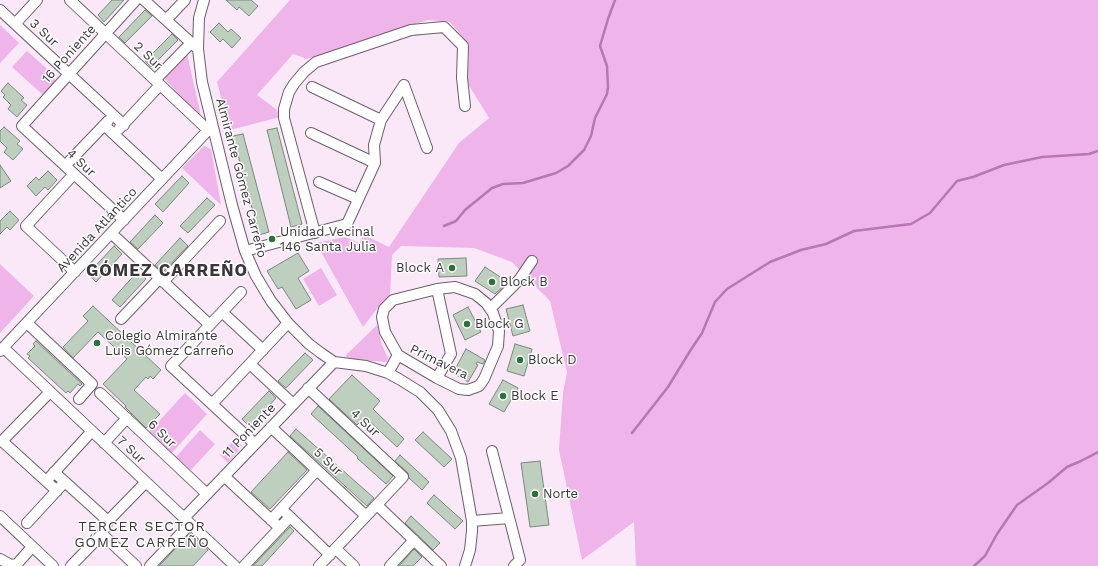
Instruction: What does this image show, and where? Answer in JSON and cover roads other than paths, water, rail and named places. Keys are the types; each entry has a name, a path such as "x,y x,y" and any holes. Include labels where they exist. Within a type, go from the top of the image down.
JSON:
{"street":[{"path":"15,24 37,0"},
{"name":"2 Sur","path":"70,0 158,83 210,128"},
{"name":"16 Poniente","path":"22,126 136,0"},
{"path":"114,135 158,83 194,46 144,0"},
{"path":"166,20 186,0"},
{"name":"Almirante Gómez Carreño","path":"204,0 194,46 210,128 245,251 256,276 279,312 309,344 334,362 366,366 388,373 420,392 438,410 451,431 462,458 472,521 472,540 465,566"},
{"name":"3 Sur","path":"0,10 124,124"},
{"path":"315,233 284,118 286,100 294,84 304,72 316,62 411,30 444,27 463,46 462,78 464,106"},
{"path":"245,251 347,224 375,163 374,145 381,120 404,85 427,148"},
{"path":"312,87 381,120"},
{"path":"65,166 113,115"},
{"path":"104,125 162,179"},
{"name":"4 Sur","path":"22,126 124,220"},
{"name":"Avenida Atlántico","path":"4,352 27,323 210,128"},
{"path":"311,133 375,163"},
{"path":"74,174 26,226 74,272"},
{"path":"319,182 358,199"},
{"path":"121,319 220,221"},
{"path":"111,233 210,325"},
{"path":"490,309 519,280 532,261"},
{"name":"Primavera","path":"455,287 469,291 481,298 490,309 499,331 498,346 482,382 475,388 463,390 437,378 398,356 385,332 382,317 384,308 393,300 437,289 455,287"},
{"path":"437,289 451,354 437,378"},
{"path":"241,292 171,366 254,444"},
{"path":"222,312 263,350"},
{"path":"27,323 92,384 79,399"},
{"path":"212,404 288,323"},
{"name":"7 Sur","path":"4,352 92,431 187,521 230,565"},
{"name":"Primavera","path":"388,373 398,356"},
{"name":"11 Poniente","path":"150,566 187,521 206,494 334,362"},
{"path":"250,364 293,404"},
{"name":"4 Sur","path":"308,388 403,477 377,505"},
{"path":"50,392 2,441 57,491"},
{"name":"6 Sur","path":"100,393 206,494"},
{"path":"104,443 127,418"},
{"name":"5 Sur","path":"271,427 366,516"},
{"path":"46,481 92,431"},
{"path":"492,451 520,560 514,566"},
{"path":"271,520 318,470"},
{"path":"54,472 108,521"},
{"path":"224,476 280,528"},
{"path":"27,523 65,482"},
{"path":"71,566 102,534 108,521 146,482"},
{"path":"319,566 377,505 441,566"},
{"path":"281,509 333,552 354,566"},
{"path":"0,516 53,566"},
{"path":"244,566 290,517"},
{"path":"472,521 509,518"},
{"path":"102,534 136,566"},
{"path":"390,566 414,540"},
{"path":"0,559 11,565 16,564 32,547"}],"waterway":[{"path":"444,226 456,221 465,210 492,188 503,184 523,183 556,173 568,166 584,150 591,136 595,118 607,94 607,66 600,46 615,0"},
{"path":"632,433 668,387 702,333 715,302 727,289 770,262 801,250 826,244 854,231 911,224 930,213 957,181 973,177 1004,165 1042,157 1089,154 1098,151"},
{"path":"974,566 985,556 997,534 1017,505 1048,483 1067,467 1098,452"}],"place":[{"name":"Unidad Vecinal 146 Santa Julia","path":"272,239"},
{"name":"Block A","path":"452,268"},
{"name":"Block B","path":"492,282"},
{"name":"Block G","path":"467,324"},
{"name":"Colegio Almirante Luis Gómez Carreño","path":"97,343"},
{"name":"Block D","path":"520,360"},
{"name":"Block E","path":"503,396"},
{"name":"Norte","path":"535,494"}],"district":[{"name":"GÓMEZ CARREÑO","path":"167,271"},
{"name":"TERCER SECTOR GÓMEZ CARREÑO","path":"142,536"}]}
